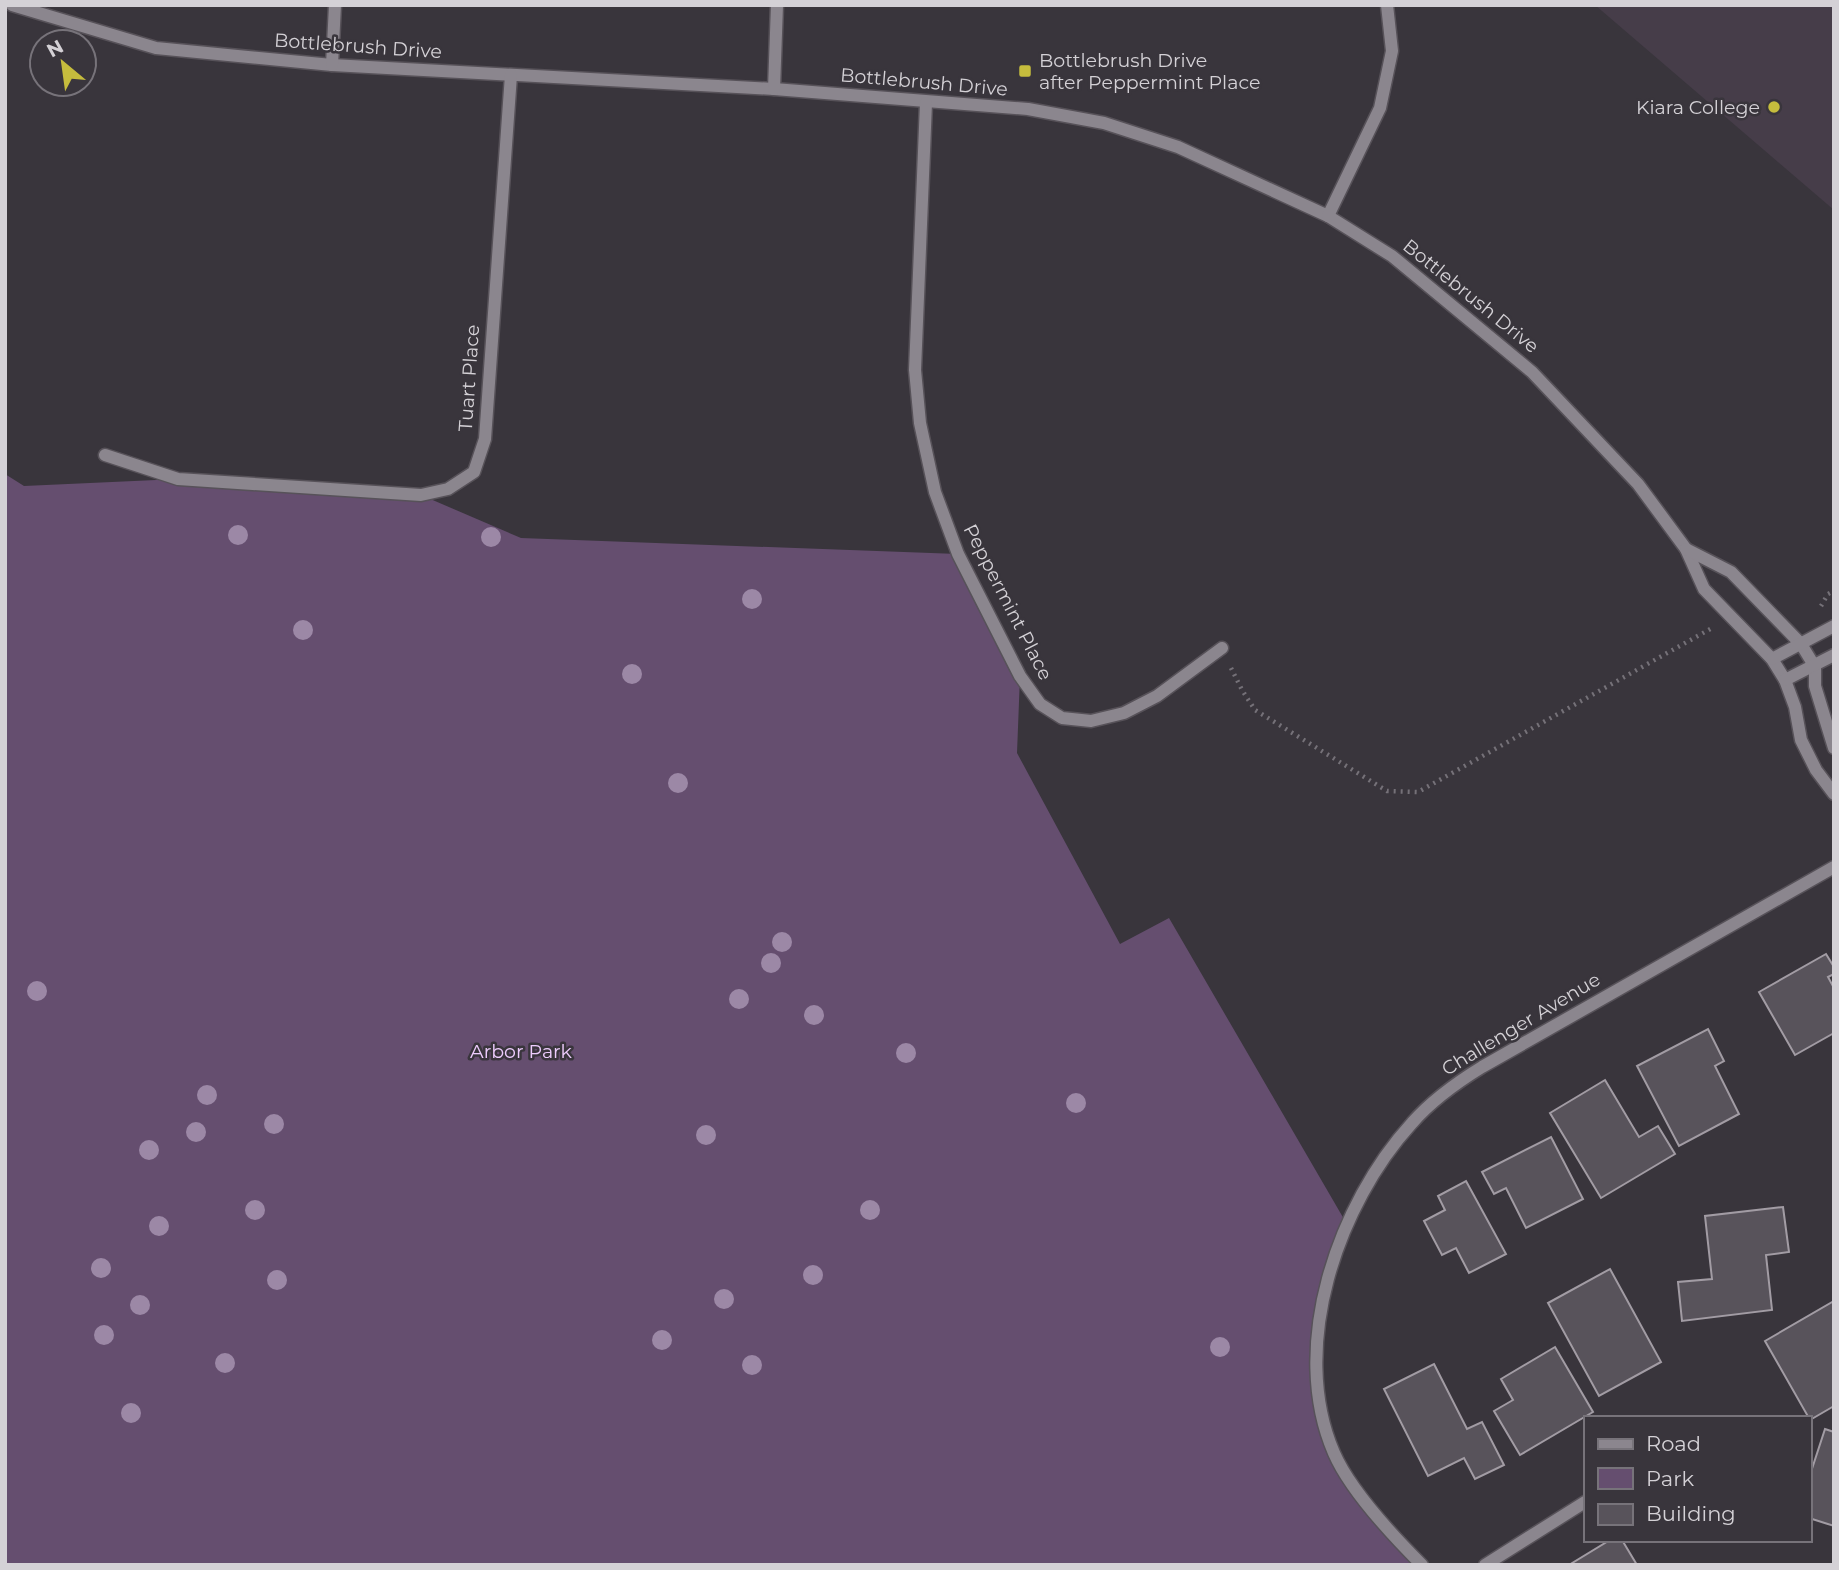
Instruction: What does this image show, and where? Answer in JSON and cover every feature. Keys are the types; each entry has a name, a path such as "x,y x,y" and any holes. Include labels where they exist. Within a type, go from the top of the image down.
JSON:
{"street":[{"name":"Bottlebrush Drive","path":"12,5 156,48 332,65 774,89 1028,109 1104,123 1178,147 1328,216 1392,256 1532,372 1638,484 1686,549 1704,589 1772,659 1785,680 1795,707 1801,740 1816,770 1834,794"},
{"path":"332,65 335,5"},
{"path":"774,89 777,5"},
{"path":"1328,216 1380,108 1392,51 1387,5"},
{"name":"Tuart Place","path":"105,455 178,479 421,495 448,489 474,472 485,439 511,75"},
{"name":"Peppermint Place","path":"926,103 915,370 920,423 935,492 958,554 1020,676 1040,704 1062,718 1091,721 1124,713 1157,696 1222,648"},
{"name":"Bottlebrush Drive","path":"1686,549 1731,572 1801,644 1815,667 1815,687 1834,748"},
{"path":"1772,659 1834,626"},
{"path":"1785,680 1834,655"},
{"name":"Challenger Avenue","path":"1422,1565 1354,1487 1334,1453 1322,1415 1317,1375 1322,1300 1333,1259 1371,1180 1412,1123 1447,1090 1482,1067 1834,867"},
{"path":"1485,1565 1584,1503"}],"path":[{"path":"1222,648 1241,690 1255,710 1387,791 1418,792 1714,627 1726,614"}],"shaded area":[{"name":"Kiara College","path":"1595,5 1834,5 1834,210"}],"green space":[{"name":"Arbor Park","path":"5,474 24,486 178,479 421,495 521,538 958,554 1020,676 1017,753 1120,944 1169,918 1348,1226 1333,1259 1316,1375 1334,1453 1422,1565 5,1565"}],"building":[{"path":"1826,954 1834,967 1834,974 1828,977 1834,988 1834,1033 1795,1055 1759,992"},
{"path":"1708,1029 1724,1061 1715,1066 1739,1114 1679,1146 1637,1066"},
{"path":"1605,1080 1639,1137 1658,1126 1675,1154 1601,1198 1550,1113"},
{"path":"1551,1137 1583,1199 1526,1228 1506,1188 1494,1194 1482,1172"},
{"path":"1466,1181 1506,1254 1469,1273 1456,1248 1442,1255 1424,1221 1445,1210 1438,1196"},
{"path":"1783,1207 1789,1252 1766,1255 1772,1310 1682,1321 1678,1282 1712,1279 1705,1216"},
{"path":"1610,1269 1661,1362 1599,1396 1548,1303"},
{"path":"1834,1301 1834,1406 1811,1419 1765,1341"},
{"path":"1555,1347 1593,1412 1520,1455 1494,1411 1513,1400 1501,1379"},
{"path":"1434,1364 1467,1429 1482,1422 1504,1465 1475,1479 1464,1458 1428,1476 1384,1389"},
{"path":"1825,1429 1834,1432 1834,1526 1811,1519 1811,1472"},
{"path":"1607,1542 1623,1542 1637,1565 1569,1565"}],"place":[{"name":"Bottlebrush Drive after Peppermint Place","path":"1025,71"},
{"name":"Kiara College","path":"1774,107"}]}
